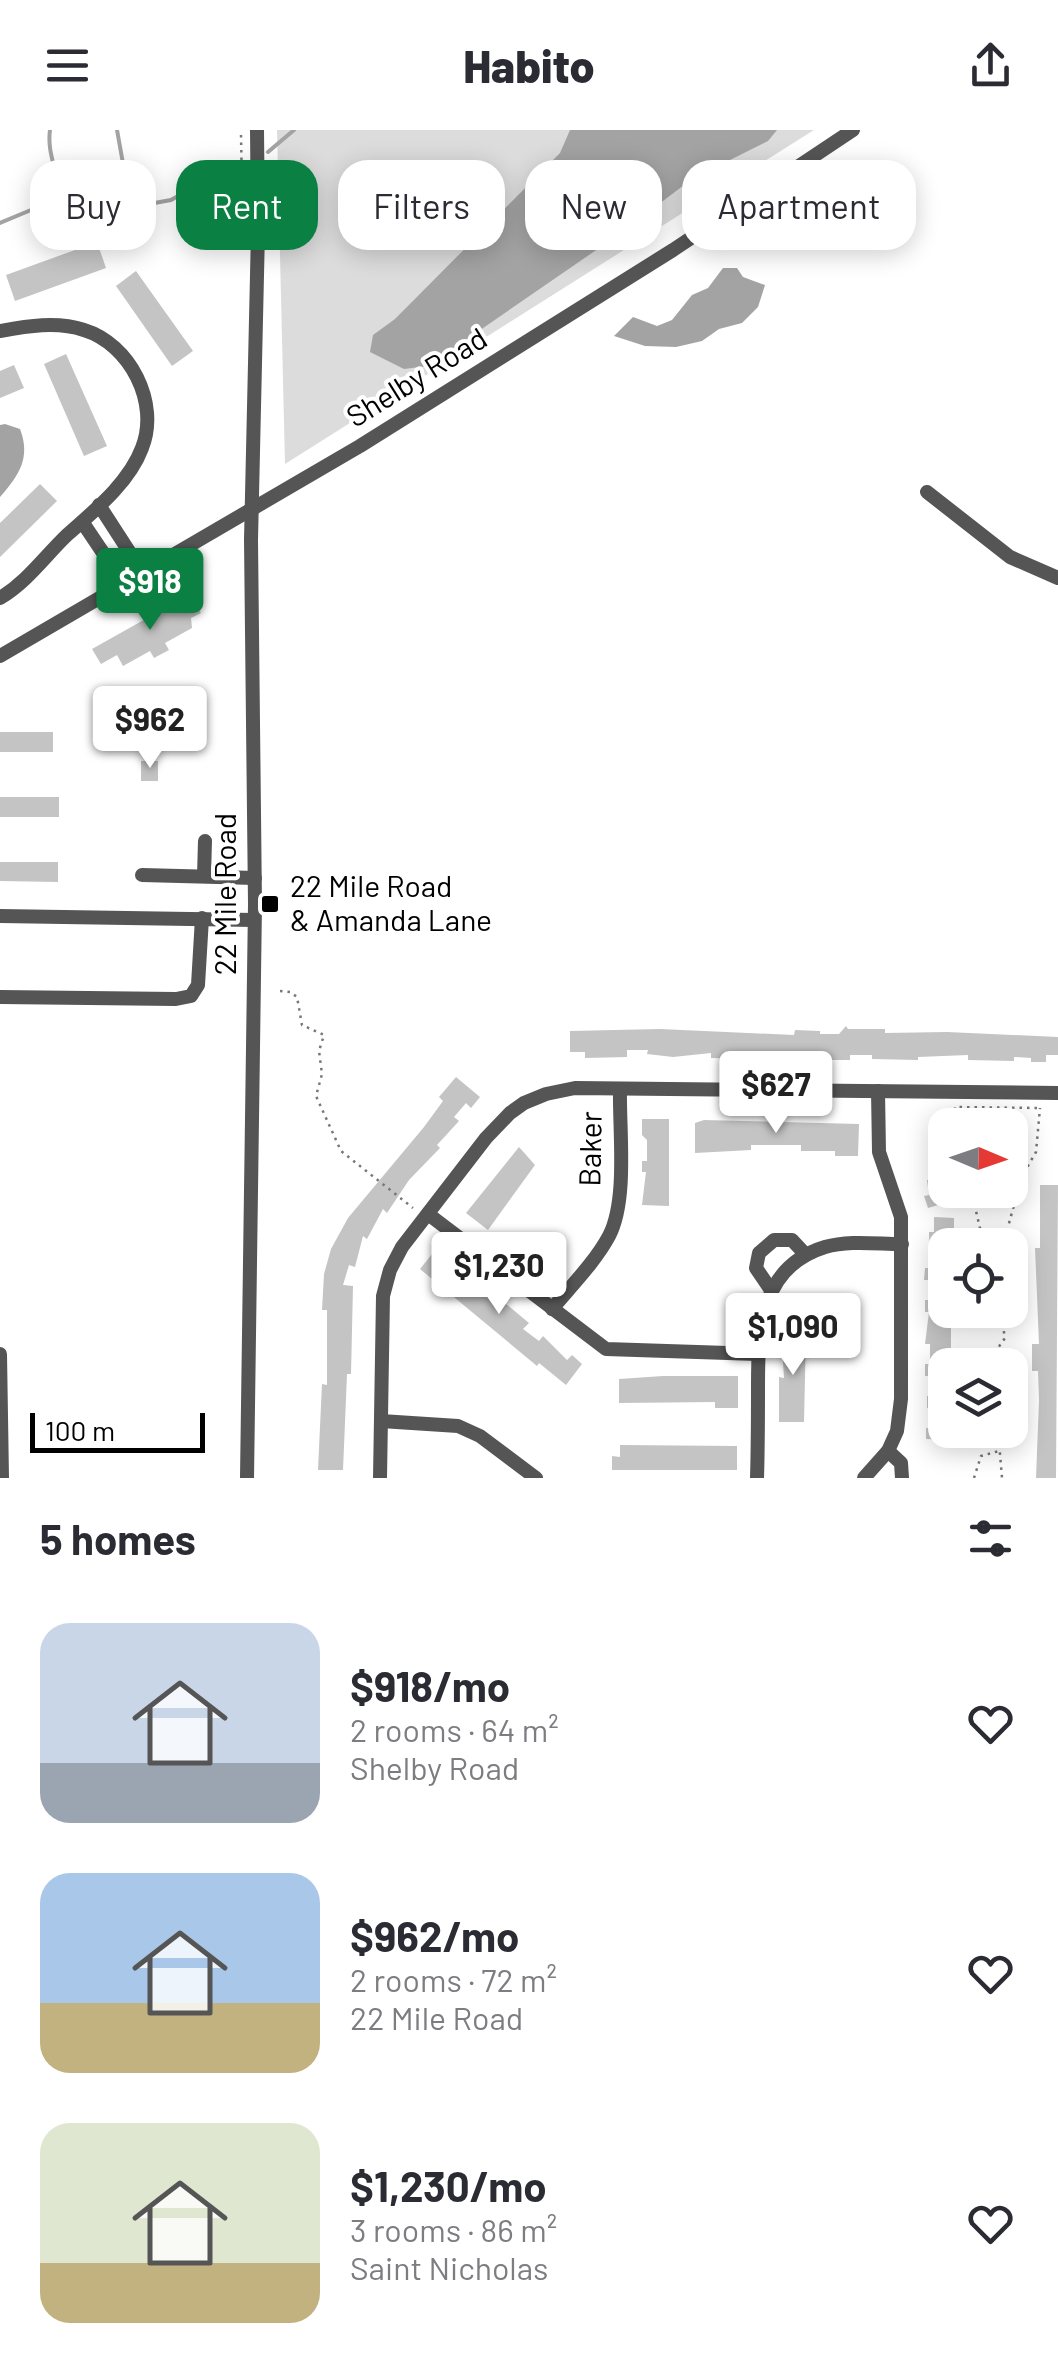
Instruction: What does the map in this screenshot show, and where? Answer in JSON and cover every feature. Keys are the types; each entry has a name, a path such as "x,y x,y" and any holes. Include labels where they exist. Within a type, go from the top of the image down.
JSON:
{"street":[{"name":"22 Mile Road","path":"247,1478 255,878 252,512 257,130"},
{"name":"Shelby Road","path":"0,656 394,426 673,250 853,130"},
{"path":"0,330 34,326 86,330 118,350 145,396 147,430 136,460 99,506 11,592 0,598"},
{"path":"927,492 1010,557 1058,578"},
{"path":"99,506 143,574"},
{"path":"82,523 124,584"},
{"path":"204,876 205,841"},
{"path":"142,875 255,878"},
{"path":"0,916 254,920"},
{"path":"0,996 191,996 198,985 202,918"},
{"path":"380,1478 385,1283 402,1247 486,1138 510,1112 536,1097 560,1091 620,1089 1058,1093"},
{"name":"Baker","path":"552,1310 602,1247 614,1225 620,1089"},
{"path":"866,1477 888,1451 897,1431 901,1399 901,1217 879,1152 878,1091"},
{"path":"428,1214 606,1349 758,1354"},
{"path":"770,1290 756,1268 758,1254 774,1240 792,1240 806,1255"},
{"path":"757,1478 758,1354 761,1319 770,1290 786,1270 806,1255 836,1245 902,1244"},
{"path":"0,1354 2,1478"},
{"path":"381,1421 458,1426 480,1436 536,1478"},
{"path":"888,1451 901,1463 902,1478"}],"path":[{"path":"241,135 241,160"},
{"path":"280,991 297,997 302,1025 324,1035 319,1051 322,1074 316,1096 341,1151 411,1206"},
{"path":"955,1108 1040,1108 1036,1152 1028,1166"},
{"path":"1001,1448 1002,1478"},
{"path":"974,1478 981,1456 1001,1451"}],"shaded area":[{"path":"277,130 814,130 766,160 682,160 682,213 662,226 662,160 525,160 525,250 624,250 285,464 280,250 318,250 318,160 278,160"},
{"path":"570,130 777,130 768,141 730,160 682,160 682,187 662,202 662,160 553,160"},
{"path":"525,188 525,250 596,250 428,366 404,369 370,352 373,335 395,319 464,250 505,250 505,208"},
{"path":"723,268 737,268 743,277 765,285 758,307 742,323 719,329 702,341 676,347 645,346 614,336 633,317 657,326 672,320 692,295 708,288"},
{"path":"0,425 20,429 24,457 18,473 0,497"}],"building":[{"path":"75,250 100,250 106,268 15,301 6,275"},
{"path":"136,271 193,351 172,366 116,286"},
{"path":"66,354 107,446 84,456 44,364"},
{"path":"14,365 24,388 0,398 0,371"},
{"path":"40,484 57,501 0,557 0,523"},
{"path":"190,594 201,613 191,618 192,628 165,643 169,650 154,658 150,651 123,666 117,655 101,664 92,649"},
{"path":"132,726 132,743 105,743 105,729"},
{"path":"0,732 53,732 53,752 0,752"},
{"path":"141,761 158,761 158,781 141,781"},
{"path":"0,797 59,797 59,817 0,817"},
{"path":"0,862 58,862 58,882 0,881"},
{"path":"846,1026 885,1029 885,1033 1058,1037 1058,1055 1046,1055 1046,1062 1031,1062 1031,1058 1014,1057 1014,1061 968,1060 968,1055 918,1060 872,1059 872,1055 850,1055 850,1060 711,1058 711,1053 673,1057 647,1054 648,1050 627,1050 627,1057 585,1058 585,1052 570,1052 570,1031 660,1029 794,1035 795,1030 839,1034"},
{"path":"456,1077 480,1097 471,1108 466,1103 454,1117 459,1121 437,1145 440,1148 409,1180 387,1213 383,1209 367,1239 363,1236 355,1267 349,1265 343,1285 353,1286 343,1470 318,1470 322,1384 327,1385 324,1274 331,1249 348,1218 424,1127 443,1101 439,1097"},
{"path":"642,1119 669,1119 669,1206 642,1205 646,1172 642,1172 642,1161 647,1161 647,1140 642,1135"},
{"path":"704,1120 859,1124 858,1156 801,1151 801,1145 751,1145 751,1150 695,1153 695,1123"},
{"path":"519,1147 535,1165 488,1230 466,1213"},
{"path":"1040,1185 1058,1185 1056,1478 1036,1478 1039,1400 1038,1371 1032,1371 1032,1344 1039,1344 1035,1248 1040,1248"},
{"path":"934,1217 954,1218 954,1228 934,1228"},
{"path":"436,1249 477,1282 474,1286 490,1299 494,1294 529,1323 523,1329 539,1341 543,1336 567,1360 572,1355 582,1364 566,1385 539,1363 537,1366 420,1269"},
{"path":"928,1320 928,1328 951,1328 951,1348 930,1348 930,1344 925,1344"},
{"path":"781,1331 806,1332 804,1422 779,1422 779,1377 784,1378"},
{"path":"738,1376 738,1408 715,1408 715,1402 619,1403 619,1379"},
{"path":"620,1445 737,1446 737,1470 612,1470 612,1456 620,1457"}],"waterway":[{"path":"0,223 31,210 59,189 50,130"},
{"path":"117,130 129,197 138,206 176,197"},
{"path":"268,152 294,130"}],"place":[{"name":"22 Mile Road & Amanda Lane","path":"270,904"}]}
